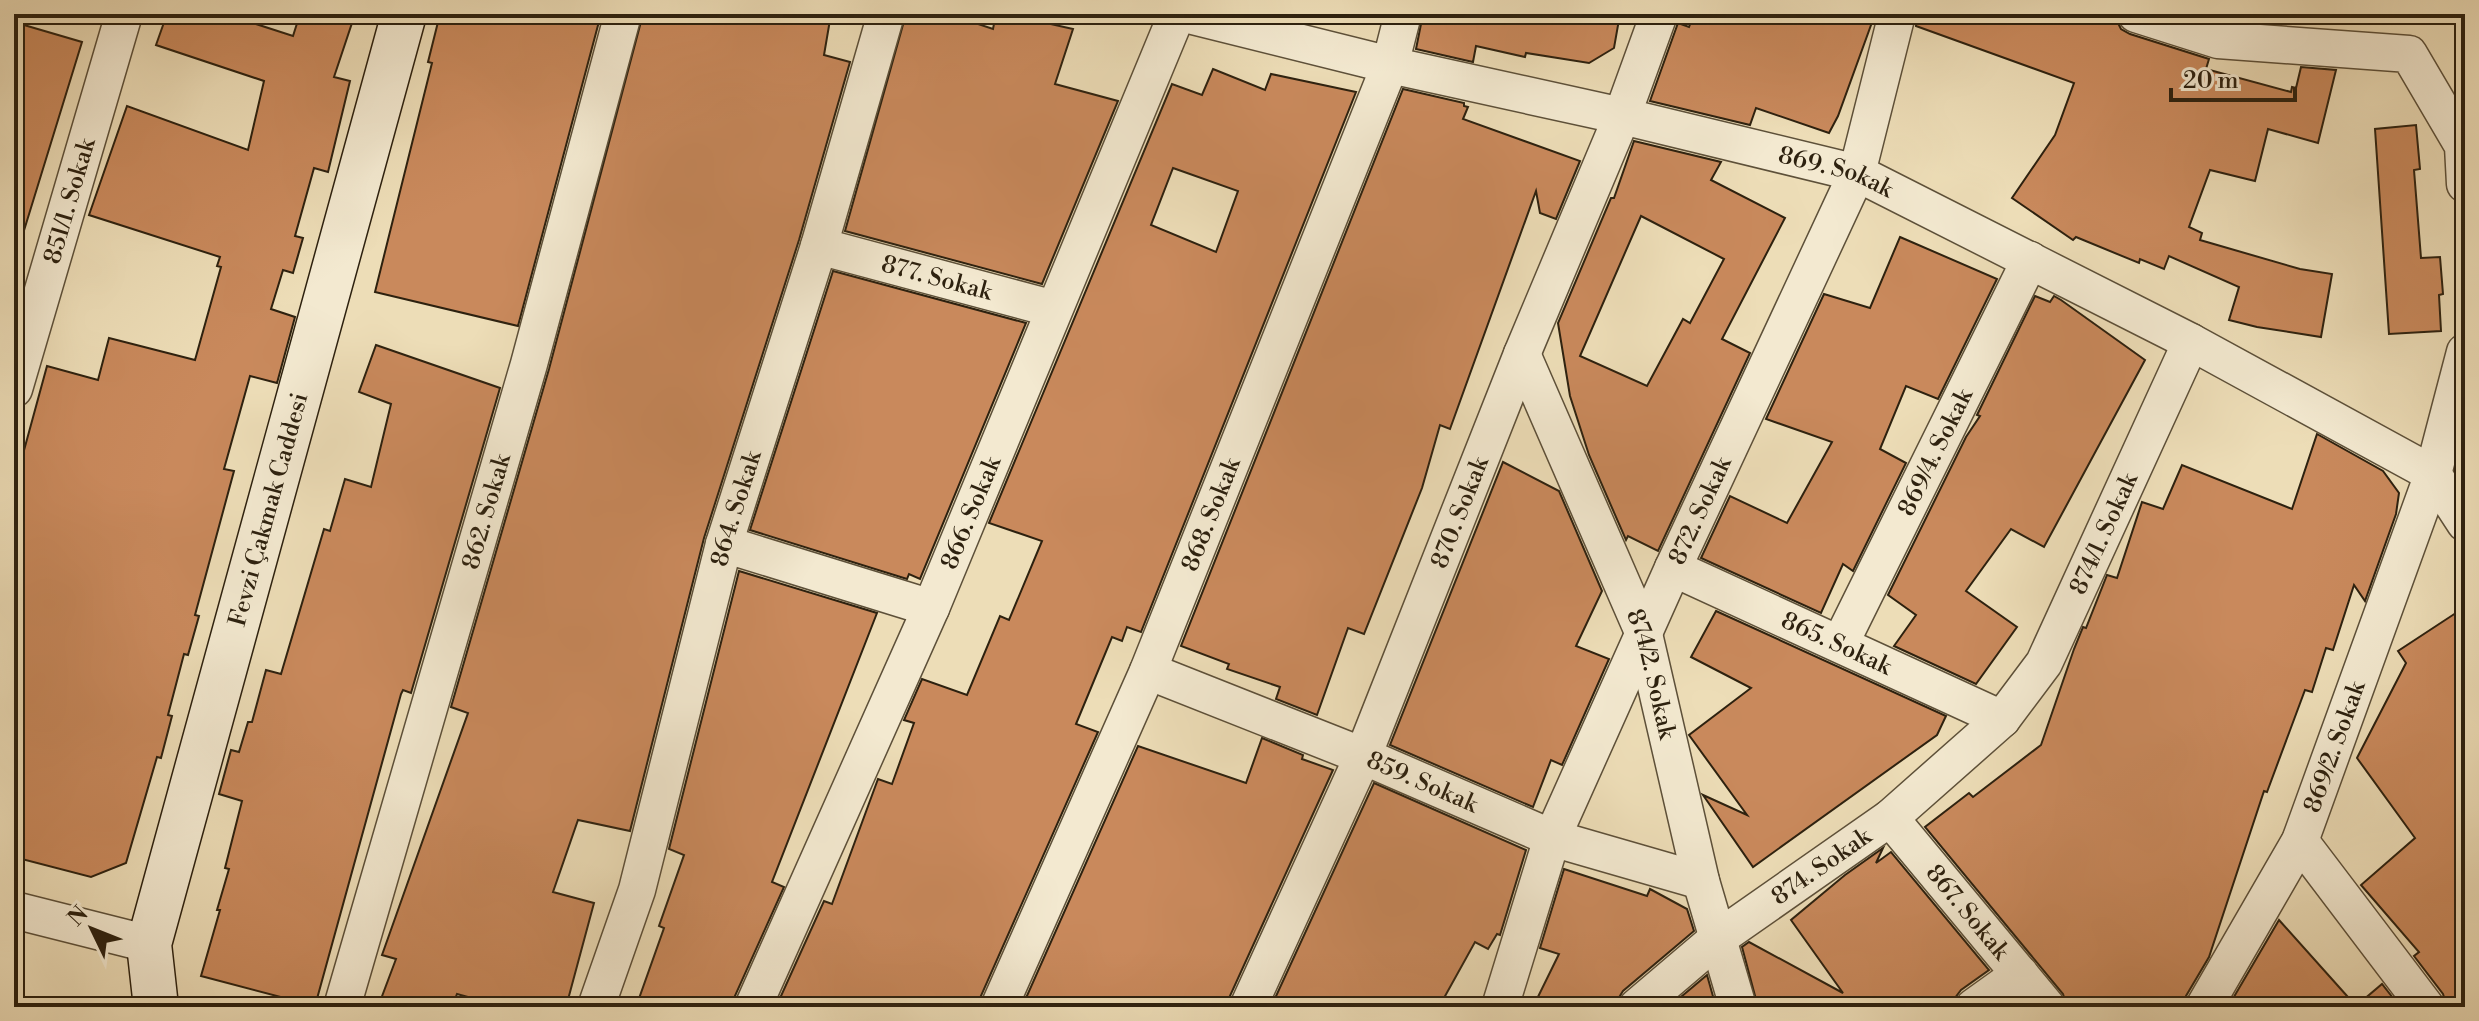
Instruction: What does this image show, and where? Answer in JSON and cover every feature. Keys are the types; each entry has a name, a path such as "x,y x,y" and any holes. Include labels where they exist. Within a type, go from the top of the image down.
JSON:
{"main road":[{"name":"Fevzi Çakmak Caddesi","path":"156,1007 149,944 404,14"}],"street":[{"name":"851/1. Sokak","path":"14,389 124,14"},
{"name":"862. Sokak","path":"342,1007 529,364 623,14"},
{"name":"864. Sokak","path":"596,1007 637,890 724,544 819,246 886,14"},
{"name":"866. Sokak","path":"753,1007 931,608 1177,14"},
{"name":"869. Sokak","path":"1185,14 1390,65 1622,116 1857,173 2191,342 2433,474"},
{"name":"868. Sokak","path":"999,1007 1148,671 1390,65 1403,14"},
{"name":"870. Sokak","path":"1248,1007 1363,756 1522,354 1622,116 1659,14"},
{"name":"872. Sokak","path":"1500,1007 1552,838 1673,568 1857,173 1897,14"},
{"path":"2136,14 2409,54 2463,146 2465,184"},
{"name":"877. Sokak","path":"819,246 1054,309"},
{"name":"869/4. Sokak","path":"1840,644 2030,260"},
{"name":"874/1. Sokak","path":"2002,719 2044,663 2191,342"},
{"name":"869/2. Sokak","path":"2204,1007 2300,841 2433,474 2465,352"},
{"name":"874/2. Sokak","path":"1522,354 1644,634 1701,881 1738,1007"},
{"path":"2433,474 2465,523"},
{"path":"724,544 931,608"},
{"name":"865. Sokak","path":"1673,568 2002,719"},
{"name":"859. Sokak","path":"1148,671 1363,756 1552,838 1701,881"},
{"name":"874. Sokak","path":"1637,1007 1717,939 1890,818 2002,719"},
{"name":"867. Sokak","path":"1890,818 2047,1007"},
{"path":"2300,841 2426,1007"},
{"path":"14,910 149,944"},
{"path":"1974,1007 2020,974"}],"building":[{"path":"167,14 225,14 293,36 300,14 355,14 334,77 350,81 328,172 314,168 295,236 303,238 293,273 283,270 271,309 295,317 277,383 250,376 224,469 234,471 195,615 199,616 188,655 184,654 168,715 172,716 161,758 157,757 126,863 91,877 14,857 14,463 20,465 47,366 98,380 109,338 195,360 221,267 217,266 220,257 89,215 127,106 248,150 264,81 156,45"},
{"path":"440,14 601,14 518,326 375,292 432,63 428,62"},
{"path":"643,14 831,14 824,55 850,62 799,240 704,538 630,831 578,820 553,892 594,903 566,1007 504,1007 457,994 452,1007 378,1007 396,959 382,955 468,713 451,707 549,369"},
{"path":"906,14 948,14 993,29 996,14 1006,14 1073,29 1055,84 1118,101 1042,284 845,231"},
{"path":"1423,14 1620,14 1614,48 1589,63 1526,53 1525,57 1476,46 1473,62 1416,49"},
{"path":"1694,14 1875,14 1829,133 1756,108 1750,125 1650,101 1678,23 1689,27"},
{"path":"1917,14 2095,14 2117,21 2121,29 2130,34 2209,59 2206,69 2291,92 2292,87 2296,88 2301,67 2336,70 2318,143 2268,129 2255,181 2210,170 2189,227 2202,233 2200,240 2300,269 2332,274 2321,337 2229,320 2239,287 2169,256 2164,269 2140,259 2139,263 2076,237 2073,240 2012,198 2055,135 2074,83 1916,26"},
{"path":"24,25 82,42 22,237 14,236 14,57"},
{"path":"1213,69 1265,90 1271,74 1356,92 1141,632 1127,627 1122,641 1112,637 1076,724 1098,732 978,1007 776,1007 824,901 832,904 878,779 892,784 914,723 904,720 922,679 967,695 1000,616 1009,620 1042,541 989,523 1172,84 1202,95","holes":["1173,168 1238,191 1216,252 1151,225"]},
{"path":"1403,89 1464,103 1468,107 1463,119 1580,161 1556,219 1540,213 1536,191 1450,429 1440,425 1422,488 1364,634 1348,628 1317,715 1276,699 1280,687 1227,669 1229,664 1181,646"},
{"path":"2416,125 2420,169 2414,170 2421,258 2440,257 2443,294 2439,295 2441,331 2389,334 2375,129"},
{"path":"1634,141 1721,162 1711,180 1785,218 1722,339 1750,353 1658,551 1628,536 1626,540 1589,455 1570,396 1558,323 1611,198 1614,198","holes":["1641,216 1724,259 1690,323 1683,319 1647,386 1580,356"]},
{"path":"1900,237 1997,279 1938,399 1906,386 1880,449 1906,463 1853,571 1843,564 1821,613 1701,558 1730,496 1787,523 1832,442 1766,419 1824,294 1870,308"},
{"path":"833,271 1026,323 920,579 909,574 907,579 750,530"},
{"path":"2035,296 2050,302 2054,296 2061,300 2145,360 2044,547 2011,529 1966,591 2017,627 1976,684 1894,646 1916,615 1888,595 1966,437 1980,416 1977,415"},
{"path":"376,345 500,388 411,693 403,690 401,694 315,1006 201,976 220,910 217,910 229,869 225,868 242,801 219,794 231,750 239,752 248,722 252,722 266,670 281,674 324,529 330,531 345,479 371,487 391,404 359,392"},
{"path":"2317,434 2383,471 2399,493 2396,514 2365,601 2354,585 2333,650 2326,648 2312,692 2305,690 2267,792 2264,791 2209,957 2186,996 2183,1007 2067,1007 2063,994 1925,827 1969,793 1973,797 2041,745 2083,627 2086,628 2107,575 2117,578 2142,502 2163,509 2182,465 2292,509"},
{"path":"1503,462 1559,491 1602,591 1576,646 1609,659 1562,765 1551,760 1533,807 1390,745"},
{"path":"739,571 877,613 772,882 784,887 732,1007 636,1007 664,928 659,926 684,855 669,849"},
{"path":"2465,607 2465,1007 2447,1007 2443,994 2414,956 2419,952 2361,885 2415,838 2357,758 2406,663 2398,651"},
{"path":"1716,611 1946,716 1937,735 1753,867 1703,795 1747,815 1689,735 1751,688 1691,657"},
{"path":"1262,738 1303,755 1302,759 1333,770 1227,1007 1022,1007 1138,746 1246,783"},
{"path":"1374,783 1526,850 1500,935 1497,934 1488,949 1475,942 1439,1007 1271,1007"},
{"path":"1883,848 1876,863 1891,852 1989,970 1961,990 1953,1007 1758,1007 1742,947 1749,942 1843,993 1791,920"},
{"path":"1564,869 1647,896 1650,889 1687,909 1694,931 1623,991 1617,1007 1533,1007 1559,954 1540,948"},
{"path":"2279,920 2356,1006 2382,984 2400,1007 2228,1007"},
{"path":"1707,975 1716,1007 1669,1007"}]}
